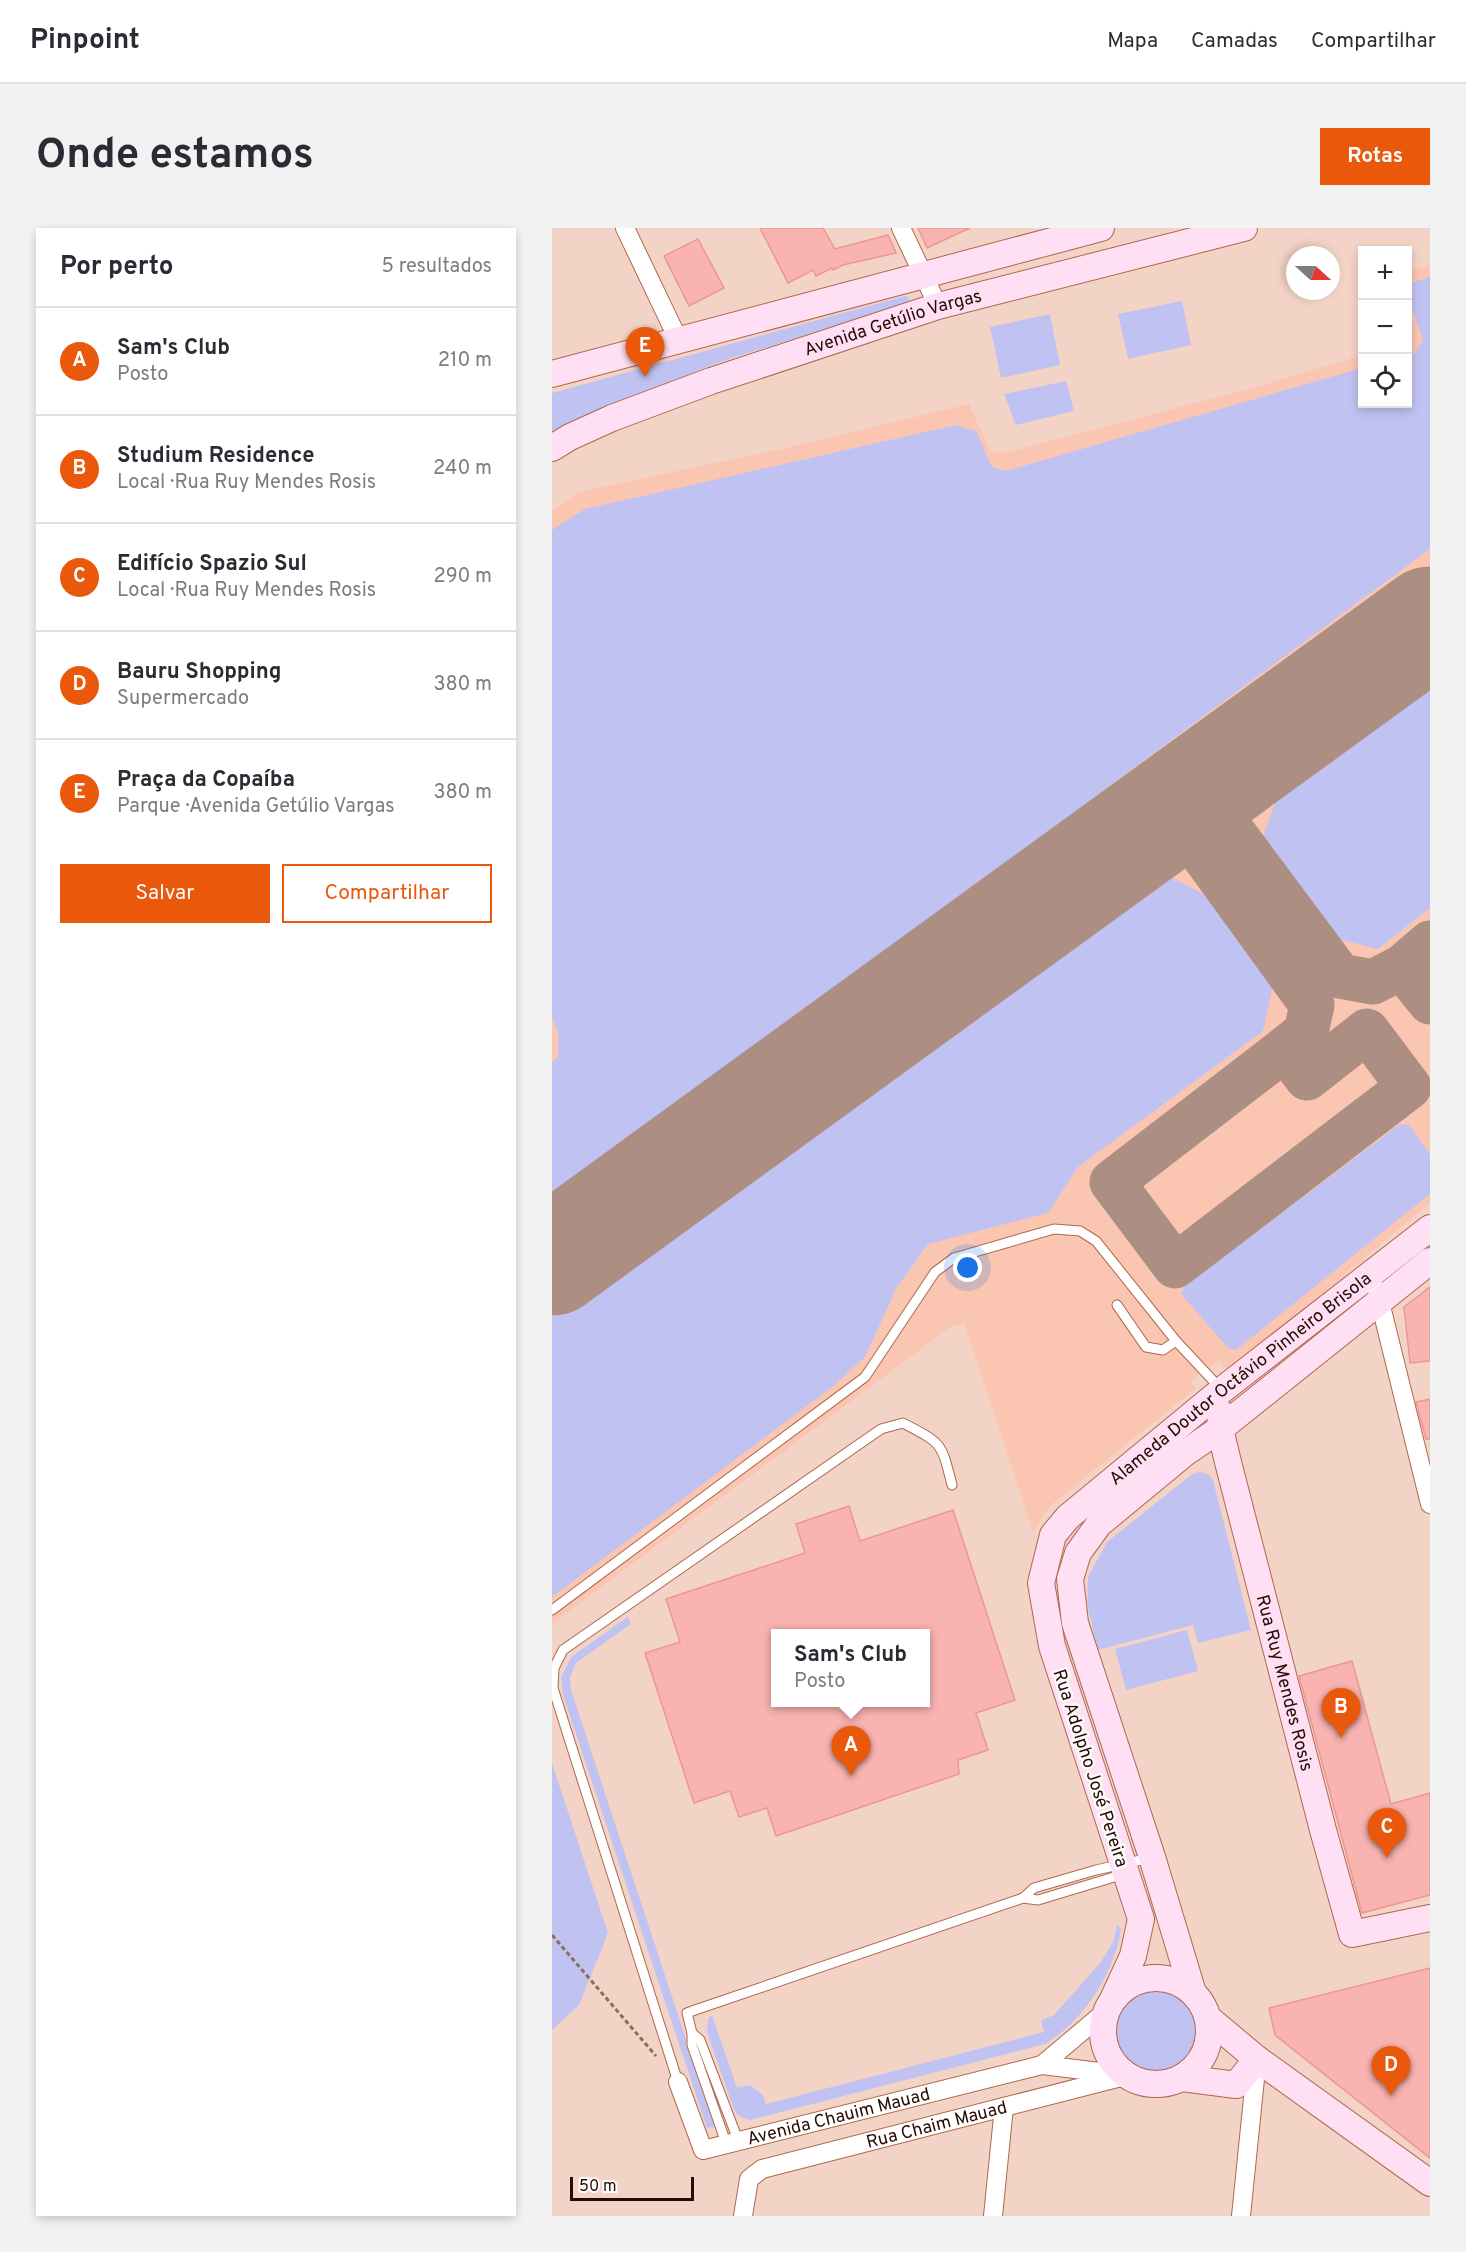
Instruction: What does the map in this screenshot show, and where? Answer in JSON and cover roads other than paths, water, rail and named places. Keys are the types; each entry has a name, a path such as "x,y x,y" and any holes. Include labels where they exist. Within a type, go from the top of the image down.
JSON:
{"street":[{"path":"625,228 678,339"},
{"path":"901,228 938,306"},
{"name":"Avenida Getúlio Vargas","path":"552,374 1101,228"},
{"name":"Avenida Getúlio Vargas","path":"552,448 612,418 711,381 938,306 1178,237 1244,228"},
{"name":"Alameda Doutor Octávio Pinheiro Brisola","path":"1053,1535 1068,1517 1222,1390 1430,1228"},
{"name":"Alameda Doutor Octávio Pinheiro Brisola","path":"1078,1553 1100,1524 1185,1452 1220,1429 1430,1261"},
{"path":"1371,1274 1381,1301 1430,1504"},
{"name":"Rua Ruy Mendes Rosis","path":"1222,1390 1220,1429 1352,1934 1430,1918"},
{"path":"1185,1452 1229,1466"},
{"name":"Rua Adolpho José Pereira","path":"1053,1535 1041,1583 1052,1646 1141,1919 1133,1956 1110,2005"},
{"name":"Rua Adolpho José Pereira","path":"1078,1553 1070,1579 1075,1623 1152,1857 1193,1993"},
{"path":"1161,1978 1178,1982 1193,1993 1202,2004 1208,2018 1209,2036 1205,2052 1195,2067 1182,2078 1169,2084 1154,2085 1140,2083 1125,2076 1113,2065 1104,2049 1102,2030 1110,2005 1127,1985 1144,1979 1161,1978"},
{"name":"Avenida Chauim Mauad","path":"1042,2065 1110,2005"},
{"path":"1208,2018 1257,2059 1430,2182"},
{"path":"1182,2078 1236,2085 1257,2059"},
{"path":"1241,2216 1257,2059"},
{"name":"Avenida Chauim Mauad","path":"678,2082 703,2150 1042,2065 1125,2076"},
{"name":"Rua Chaim Mauad","path":"743,2216 749,2179 762,2169 1125,2076"},
{"path":"993,2216 1004,2107"}],"lane":[{"path":"552,1611 865,1377 935,1272 954,1258 1054,1228 1080,1231 1096,1241 1176,1341 1222,1390"},
{"path":"1117,1305 1146,1347 1163,1350 1176,1341"},
{"path":"678,2082 553,1688 554,1668 563,1650 881,1429 903,1423 933,1439 943,1450 952,1485"},
{"path":"732,2142 700,2040 692,2033 687,2013 1023,1898 1034,1888 1123,1869 1152,1857"}],"place":[{"name":"Praça da Copaíba","path":"645,377"},
{"name":"Studium Residence","path":"1341,1738"},
{"name":"Sam's Club","path":"851,1776"},
{"name":"Edifício Spazio Sul","path":"1387,1858"},
{"name":"Bauru Shopping","path":"1391,2096"}]}
